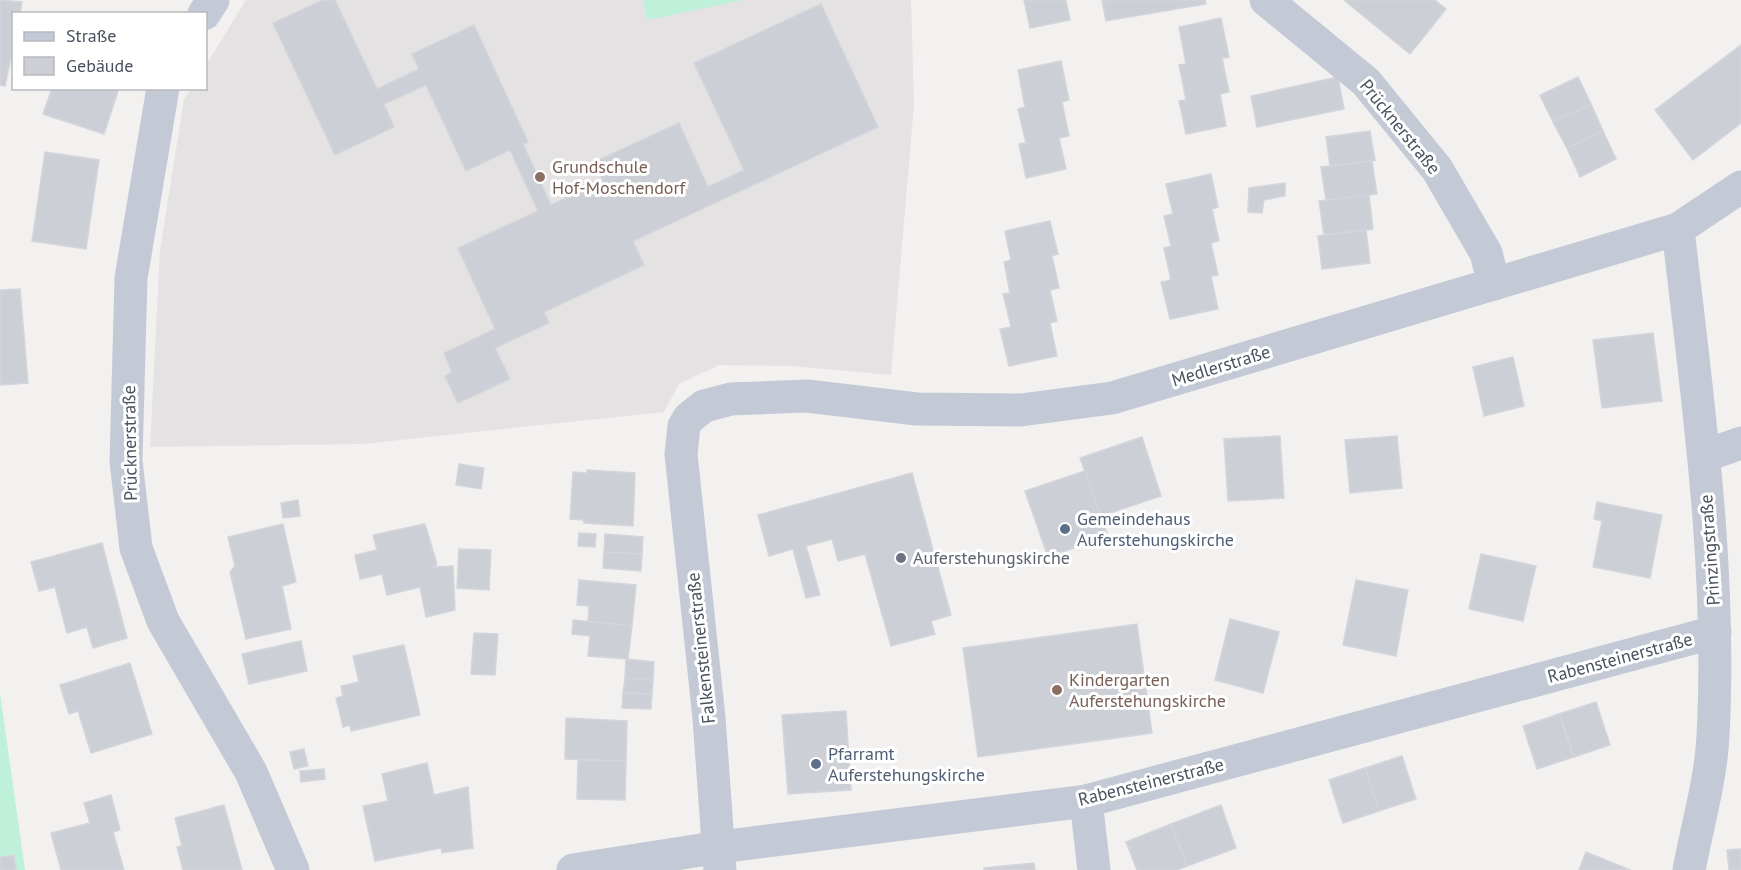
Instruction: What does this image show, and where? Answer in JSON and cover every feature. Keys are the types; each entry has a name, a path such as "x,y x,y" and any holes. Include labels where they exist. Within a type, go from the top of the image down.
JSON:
{"street":[{"name":"Prücknerstraße","path":"1266,0 1366,82 1437,169 1486,253 1494,284"},
{"name":"Prücknerstraße","path":"164,90 131,278 126,461 136,548 163,621 250,772 273,818 293,870"},
{"name":"Medlerstraße","path":"684,426 689,418 704,406 731,399 807,396 917,408 1022,410 1112,398 1678,229 1741,187"},
{"name":"Prinzingstraße","path":"1678,229 1704,456 1716,632 1713,739 1689,870"},
{"name":"Falkensteinerstraße","path":"684,426 681,454 720,858"},
{"path":"1704,456 1741,443"},
{"name":"Rabensteinerstraße","path":"573,870 720,858 1086,801 1716,632"},
{"path":"1086,801 1094,870"}],"shaded area":[{"name":"Grundschule Hof-Moschendorf","path":"246,0 911,0 914,105 891,375 791,366 719,365 679,384 664,412 363,444 150,447 160,250 184,100 190,90 207,90 207,63"}],"green space":[{"path":"643,0 743,0 647,20"},
{"path":"0,693 25,870 0,870"}],"building":[{"path":"0,0 22,2 20,12 12,12 12,53 5,86 0,85"},
{"name":"Grundschule Hof-Moschendorf","path":"323,0 335,0 377,89 419,69 412,54 474,25 528,142 523,144 551,205 603,181 594,162 679,123 708,187 744,170 694,63 821,4 878,127 633,241 644,265 544,312 549,323 495,348 510,379 458,403 445,376 452,372 444,353 495,329 458,248 538,211 510,150 466,171 426,85 384,104 394,127 335,155 273,23"},
{"path":"1024,0 1066,0 1070,20 1030,28"},
{"path":"1102,0 1205,0 1206,4 1106,21"},
{"path":"1344,0 1435,0 1446,9 1410,54"},
{"path":"1221,18 1229,57 1222,58 1229,92 1220,94 1226,126 1186,134 1179,101 1186,100 1179,65 1186,64 1179,27"},
{"path":"1741,45 1741,123 1693,160 1655,110"},
{"path":"1061,61 1069,100 1062,102 1069,136 1059,138 1066,169 1026,178 1019,144 1026,143 1018,109 1025,107 1018,70"},
{"path":"1338,77 1344,109 1257,127 1251,96"},
{"path":"1578,77 1591,104 1553,122 1540,95"},
{"path":"51,90 118,90 104,134 43,114"},
{"path":"1591,104 1603,131 1567,148 1553,122"},
{"path":"1370,131 1375,160 1330,166 1326,137"},
{"path":"1603,131 1616,159 1580,177 1567,148"},
{"path":"45,152 99,160 86,249 32,241"},
{"path":"1372,161 1377,194 1326,200 1321,167"},
{"path":"1211,174 1218,207 1212,209 1219,241 1211,243 1218,275 1211,276 1218,309 1170,319 1161,282 1171,280 1164,248 1171,246 1164,216 1173,214 1166,184"},
{"path":"1285,183 1285,196 1264,200 1262,213 1248,212 1249,188"},
{"path":"1369,195 1373,229 1324,235 1319,201"},
{"path":"1050,221 1058,254 1052,256 1059,288 1050,290 1057,321 1050,323 1057,356 1009,366 1000,329 1011,327 1003,294 1010,293 1004,262 1011,260 1005,231"},
{"path":"1366,230 1370,263 1322,269 1318,236"},
{"path":"20,289 28,383 0,385 0,290"},
{"path":"1653,333 1662,401 1602,408 1593,340"},
{"path":"1513,357 1524,406 1484,416 1473,367"},
{"path":"1280,436 1284,498 1228,501 1224,439"},
{"path":"1397,436 1402,488 1350,493 1345,440"},
{"path":"1142,437 1161,496 1101,516 1080,458"},
{"path":"459,464 484,468 481,489 456,485"},
{"path":"587,470 635,473 633,526 584,523 584,520 570,519 573,472 587,473"},
{"path":"1085,471 1108,536 1048,557 1025,491"},
{"name":"Auferstehungskirche","path":"912,473 951,615 931,621 935,634 891,646 865,554 838,561 832,539 806,546 820,595 806,598 793,549 769,556 758,515"},
{"path":"298,500 300,516 283,518 281,503"},
{"path":"1597,502 1662,515 1650,578 1593,567 1602,521 1594,519"},
{"path":"283,524 296,582 282,586 291,629 246,639 230,572 235,566 228,537"},
{"path":"425,524 437,564 434,567 453,566 455,610 426,617 420,587 387,595 382,574 360,579 355,555 377,550 373,535"},
{"path":"579,533 596,534 595,547 578,546"},
{"path":"605,534 643,537 642,554 604,552"},
{"path":"102,543 127,638 93,648 87,627 67,633 55,587 39,591 31,562"},
{"path":"459,549 491,550 489,590 457,588"},
{"path":"604,552 642,554 641,571 603,568"},
{"path":"1481,554 1536,566 1523,621 1469,609"},
{"path":"579,580 636,585 632,626 588,622 589,606 577,605"},
{"path":"1356,580 1408,590 1396,656 1343,645"},
{"path":"1230,619 1279,632 1263,693 1215,680"},
{"path":"573,620 632,626 628,659 588,656 590,636 572,634"},
{"name":"Kindergarten Auferstehungskirche","path":"1137,624 1152,733 978,757 963,648"},
{"path":"474,633 498,634 495,675 471,674"},
{"path":"301,641 307,671 249,684 242,654"},
{"path":"404,645 420,715 351,731 350,725 343,727 336,698 343,696 341,686 359,682 353,656"},
{"path":"626,659 654,662 653,680 625,678"},
{"path":"130,663 152,734 91,753 78,711 69,714 60,685"},
{"path":"625,678 653,680 652,694 623,693"},
{"path":"623,693 652,694 651,709 622,708"},
{"path":"1596,702 1610,745 1574,757 1559,714"},
{"path":"846,711 851,790 788,794 782,715"},
{"path":"1559,714 1574,757 1537,769 1523,726"},
{"path":"566,718 627,721 626,761 565,759"},
{"path":"304,749 308,766 294,769 290,752"},
{"path":"1402,756 1416,799 1379,811 1365,768"},
{"path":"578,760 626,761 625,800 577,799"},
{"path":"427,763 434,795 468,787 473,848 442,853 441,848 375,861 363,806 388,801 382,774"},
{"path":"1365,768 1379,811 1343,823 1329,780"},
{"path":"324,769 325,779 301,782 300,771"},
{"path":"111,795 120,830 113,832 124,870 61,870 51,833 90,823 84,803"},
{"path":"224,805 242,870 183,870 177,847 182,846 175,818"},
{"path":"1221,805 1236,848 1187,866 1171,824"},
{"path":"1171,824 1187,866 1177,870 1137,870 1126,842"},
{"path":"1741,849 1741,870 1729,870 1727,850"},
{"path":"1586,852 1630,870 1579,870"},
{"path":"14,855 16,870 0,870 0,857"},
{"path":"1034,863 1035,870 984,870 984,868"}],"place":[{"name":"Grundschule Hof-Moschendorf","path":"540,177"},
{"name":"Gemeindehaus Auferstehungskirche","path":"1065,529"},
{"name":"Auferstehungskirche","path":"901,558"},
{"name":"Kindergarten Auferstehungskirche","path":"1057,690"},
{"name":"Pfarramt Auferstehungskirche","path":"816,764"}]}
